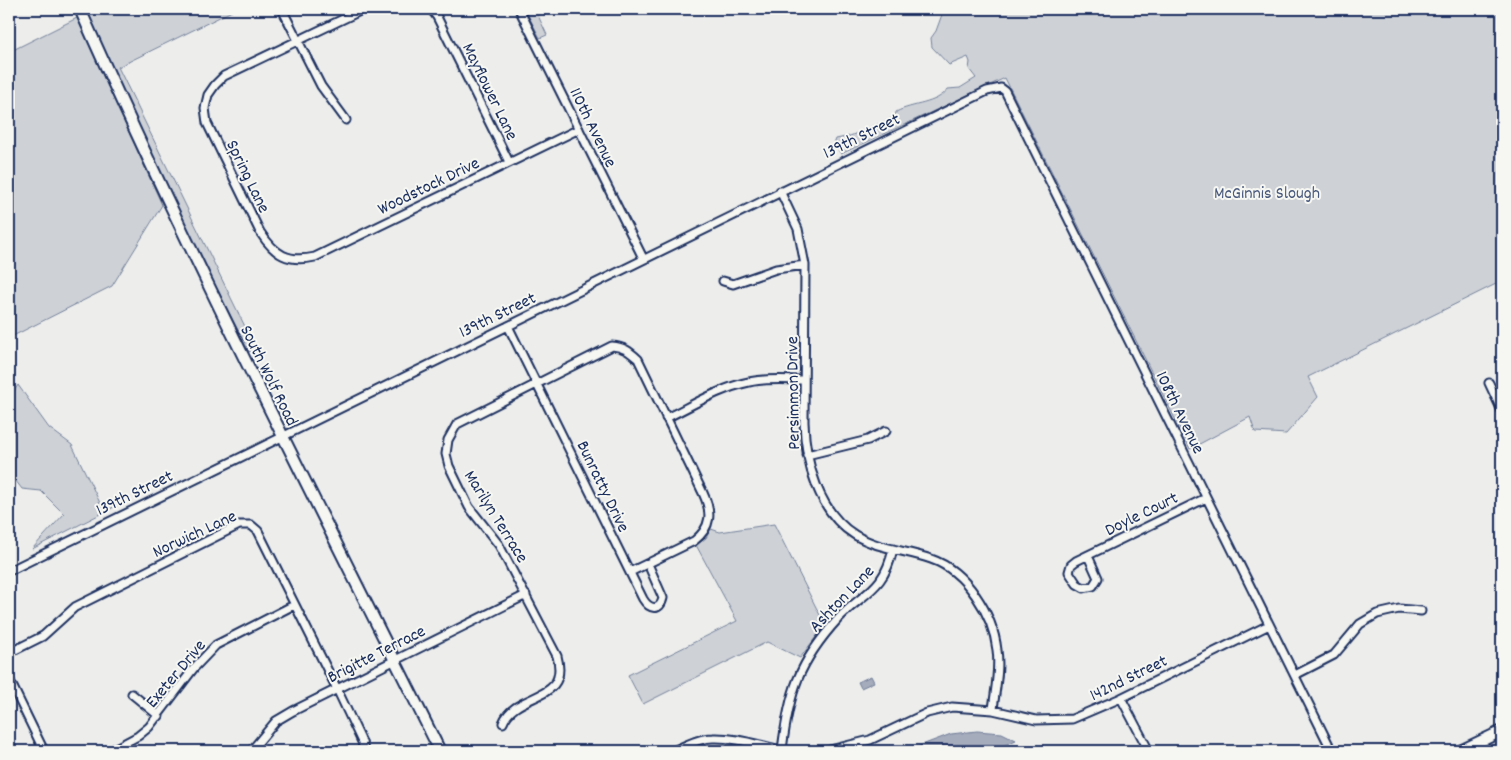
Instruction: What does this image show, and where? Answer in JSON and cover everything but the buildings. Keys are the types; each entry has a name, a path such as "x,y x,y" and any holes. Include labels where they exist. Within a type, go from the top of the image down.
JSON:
{"main road":[{"name":"South Wolf Road","path":"80,9 166,198 282,436 440,751"},
{"path":"1460,751 1502,731"}],"street":[{"path":"282,9 321,86 346,120"},
{"path":"298,41 364,9"},
{"name":"Mayflower Lane","path":"431,9 437,17 509,162"},
{"name":"110th Avenue","path":"519,9 643,258"},
{"name":"Spring Lane","path":"288,258 268,245 252,216 207,123 206,108 208,95 214,84 224,76 298,41"},
{"name":"139th Street","path":"9,571 780,191 988,91 1000,88"},
{"name":"108th Avenue","path":"1000,88 1005,91 1332,751"},
{"name":"Woodstock Drive","path":"288,258 300,261 315,257 509,162 579,130"},
{"name":"Persimmon Drive","path":"780,191 798,229 805,265 804,439 807,455 821,494 842,525 868,542 933,560 948,567 964,579 976,596 992,629 997,648 998,666 993,710"},
{"path":"723,281 733,284 776,269 805,265"},
{"name":"Bunratty Drive","path":"508,326 647,606 658,608 662,604 663,598 648,564"},
{"name":"Marilyn Terrace","path":"503,723 506,715 514,708 550,690 560,676 557,656 499,545 469,507 449,466 446,454 450,434 463,419 612,346 622,347 638,359 709,505 708,525 703,534 694,541 630,572"},
{"path":"666,418 727,389 750,382 772,379 804,380"},
{"path":"1489,383 1502,411"},
{"path":"807,455 868,440 886,431"},
{"name":"Doyle Court","path":"1088,556 1098,578 1093,586 1084,588 1071,577 1069,568 1076,562 1088,556 1206,498"},
{"name":"Norwich Lane","path":"9,653 48,632 76,607 240,525 252,524 258,532 337,689 362,742 364,751"},
{"name":"Ashton Lane","path":"784,751 787,709 801,669 812,650 840,617 875,588 885,576 893,550"},
{"name":"Brigitte Terrace","path":"251,751 276,721 526,594"},
{"name":"Exeter Drive","path":"110,751 138,736 159,716 194,668 216,645 294,605"},
{"path":"1295,674 1334,655 1360,624 1377,614 1399,609 1421,611"},
{"name":"142nd Street","path":"826,751 870,740 912,719 940,709 965,707 993,710 1036,720 1072,719 1122,698 1269,625"},
{"path":"9,679 44,751"},
{"path":"132,694 159,716"},
{"path":"1122,698 1150,751"},
{"path":"672,751 697,741 712,738 733,740 784,751"}],"green space":[{"path":"85,9 236,9 118,67 256,349 249,352 183,221"},
{"path":"525,9 535,9 547,35 540,38"},
{"name":"McGinnis Slough","path":"944,9 1502,9 1502,281 1308,377 1318,397 1286,434 1255,432 1250,417 1190,449 1005,78 841,154 834,144 836,139 850,136 895,117 896,112 931,101 948,89 960,88 976,78 969,69 970,62 968,57 949,65 932,47 931,38 936,31"},
{"path":"77,18 162,205 112,286 9,338 9,52"},
{"path":"18,385 49,428 72,445 101,505 118,505 32,549 64,514 41,491 22,489 9,472 9,399"},
{"path":"774,524 825,625 800,658 767,642 643,704 628,675 737,621 696,545 706,538 711,529 720,532"},
{"path":"1502,733 1502,751 1474,751 1474,747"}],"water":[{"path":"871,676 874,682 861,688 858,682"},
{"path":"977,731 1002,733 1016,740 991,751 906,751 951,734"}]}
